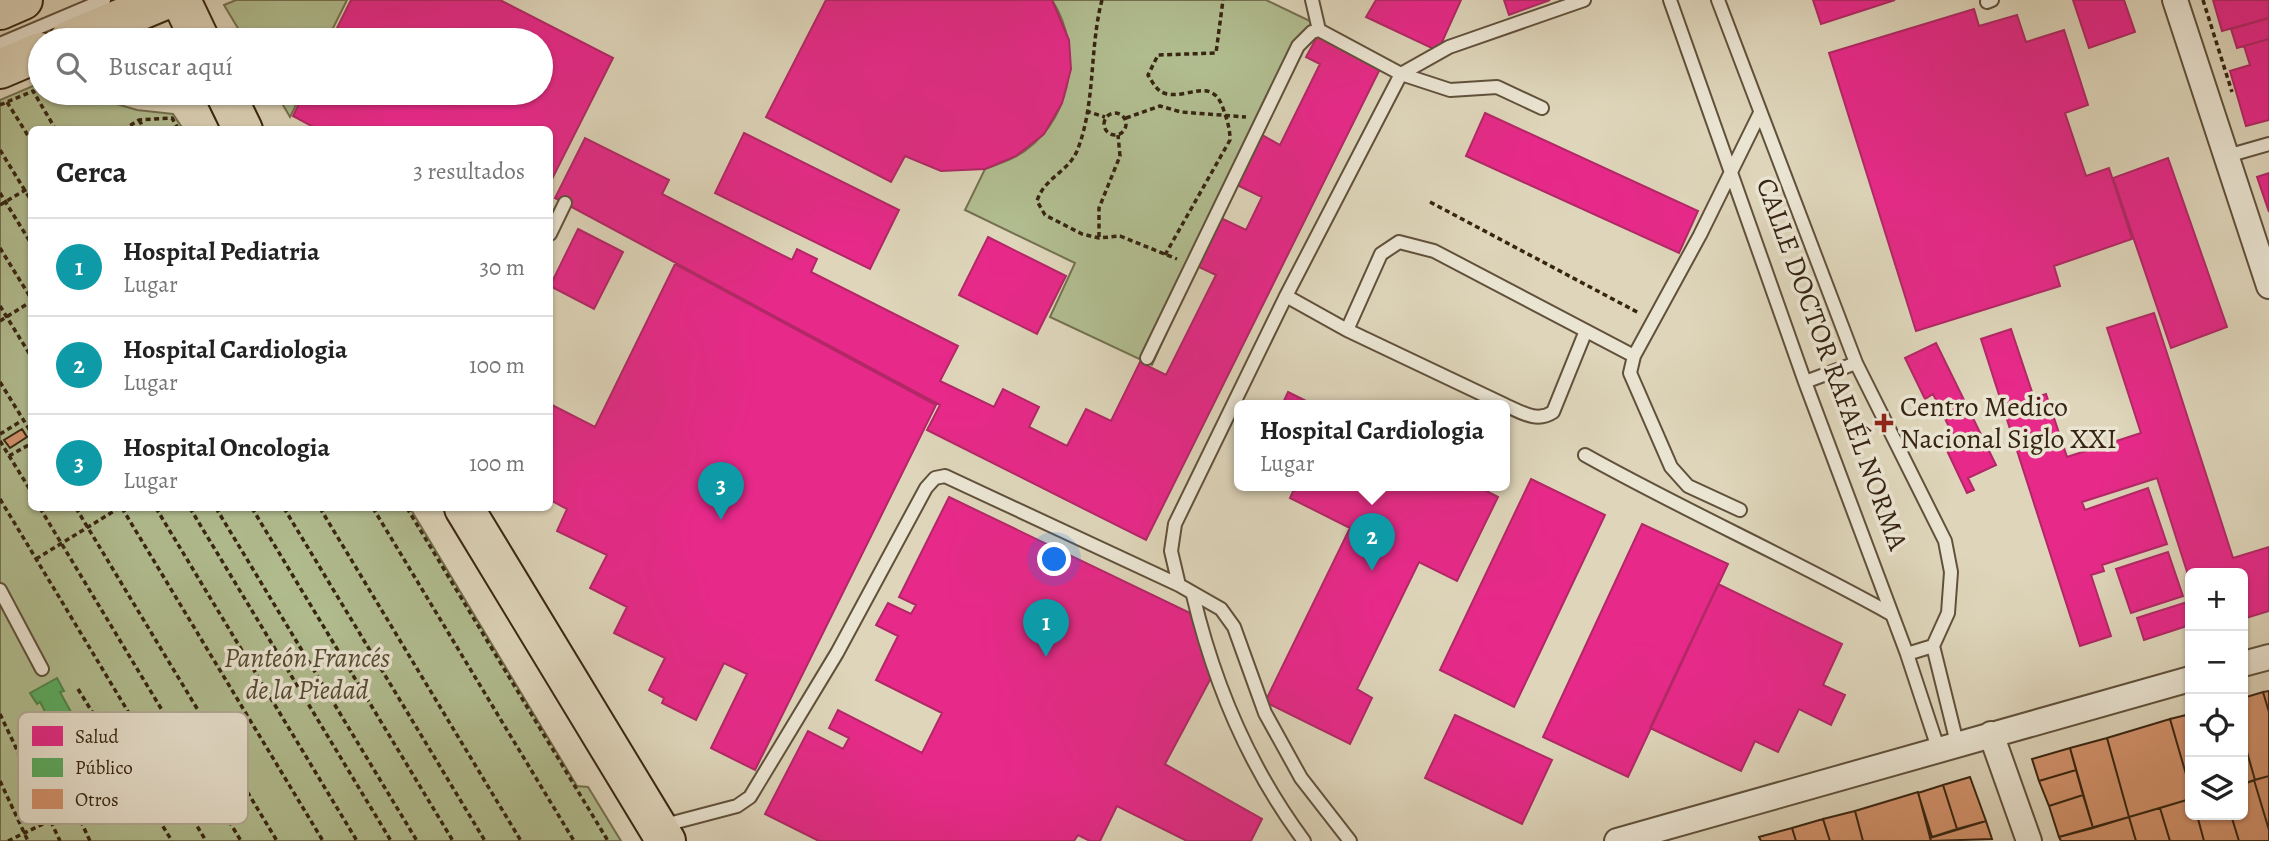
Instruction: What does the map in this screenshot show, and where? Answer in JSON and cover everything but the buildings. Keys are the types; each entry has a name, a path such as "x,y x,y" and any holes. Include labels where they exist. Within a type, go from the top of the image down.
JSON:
{"main road":[{"path":"0,10 23,0"},
{"path":"98,28 165,0"},
{"path":"181,0 194,28"},
{"path":"4,86 28,63"},
{"path":"231,105 241,126"},
{"path":"466,511 662,834"}],"street":[{"path":"2175,0 2269,286"},
{"path":"2248,663 2269,657"},
{"path":"1617,841 2185,680"},
{"path":"1991,734 2029,841"}],"lane":[{"path":"38,28 104,0"},
{"path":"1312,0 1319,30"},
{"path":"1235,400 1388,93 1401,74 1449,47 1584,0"},
{"name":"CALLE DOCTOR RAFAÉL NORMA","path":"1670,0 1805,382 1891,614 1948,746"},
{"path":"1718,0 1856,363 1945,541 1951,572 1948,613 1933,646 1948,746"},
{"path":"1147,358 1298,46 1312,32 1319,30 1401,74 1450,90 1497,87 1542,108"},
{"path":"0,44 28,32"},
{"path":"1740,510 1688,486 1671,467 1630,373 1634,356 1700,235 1760,113"},
{"path":"2227,156 2269,144"},
{"path":"553,228 565,203"},
{"path":"1347,330 1381,254 1399,242 1434,251 1585,333 1634,356"},
{"path":"1286,296 1347,330 1494,400"},
{"path":"1510,407 1531,417 1546,416 1553,412 1585,333"},
{"path":"1805,382 1856,363"},
{"path":"1179,585 1171,551 1175,524 1234,403"},
{"path":"1585,455 1891,614"},
{"path":"662,834 727,809 750,797 837,653 926,488 935,478 945,475 1179,585 1221,609 1234,626 1265,713 1301,778 1350,841"},
{"path":"1679,505 1688,486"},
{"path":"0,590 42,669"},
{"path":"1193,595 1227,704 1270,796 1304,841"},
{"path":"1907,654 1933,646"}],"path":[{"path":"1102,0 1086,111 1076,154 1066,167 1045,184 1037,201 1045,215 1082,234 1099,238 1120,236 1192,265"},
{"path":"1164,255 1230,140 1230,128 1220,101 1208,90 1167,94 1157,89 1148,75 1158,55 1216,53 1223,0"},
{"path":"2203,0 2232,94"},
{"path":"0,105 4,86"},
{"path":"4,86 28,90"},
{"path":"4,86 28,134"},
{"path":"41,105 54,126"},
{"path":"1086,111 1105,117 1113,112 1126,118 1160,106 1181,112 1262,121"},
{"path":"1105,117 1104,128 1112,135 1118,135 1126,129 1126,118"},
{"path":"129,126 139,120 172,118 177,126"},
{"path":"139,120 143,126"},
{"path":"1099,238 1099,208 1120,156 1118,135"},
{"path":"0,150 28,196"},
{"path":"0,205 28,188"},
{"path":"0,193 28,239"},
{"path":"1430,202 1654,320"},
{"path":"0,248 28,294"},
{"path":"0,321 28,304"},
{"path":"0,306 28,351"},
{"path":"0,382 28,428"},
{"path":"0,434 23,420"},
{"path":"0,441 2,449 28,487"},
{"path":"9,456 28,445"},
{"path":"0,499 128,712"},
{"path":"42,511 164,712"},
{"path":"78,511 199,712"},
{"path":"36,559 115,511"},
{"path":"122,511 244,712"},
{"path":"158,511 358,841"},
{"path":"192,511 391,841"},
{"path":"218,511 417,841"},
{"path":"254,511 453,841"},
{"path":"286,511 485,841"},
{"path":"322,511 521,841"},
{"path":"375,511 574,841"},
{"path":"409,511 608,841"},
{"path":"78,689 92,712"},
{"path":"0,713 18,751"},
{"path":"248,718 323,841"},
{"path":"0,782 18,820"},
{"path":"248,793 277,841"},
{"path":"20,824 27,841"},
{"path":"8,841 43,824"},
{"path":"53,824 61,841"},
{"path":"82,824 90,841"},
{"path":"161,824 172,841"},
{"path":"196,824 206,841"},
{"path":"232,824 242,841"}],"green space":[{"path":"236,0 347,0 333,28 238,28 224,5"},
{"path":"1052,0 1266,0 1312,22 1262,121 1152,365 1050,317 1075,263 965,210 985,169 1015,157 1034,143 1049,127 1060,107 1070,64 1062,20"},
{"name":"Panteón Francés de la Piedad","path":"28,88 28,105 120,105 173,114 181,126 28,126 28,511 412,511 577,786 588,787 621,841 0,841 0,100"},
{"path":"283,105 296,105 290,117"}],"place":[{"name":"Centro Medico Nacional Siglo XXI","path":"1884,423"},
{"name":"Hospital Oncologia","path":"721,520"},
{"name":"Hospital Cardiologia","path":"1372,571"},
{"name":"Hospital Pediatria","path":"1046,657"}]}
